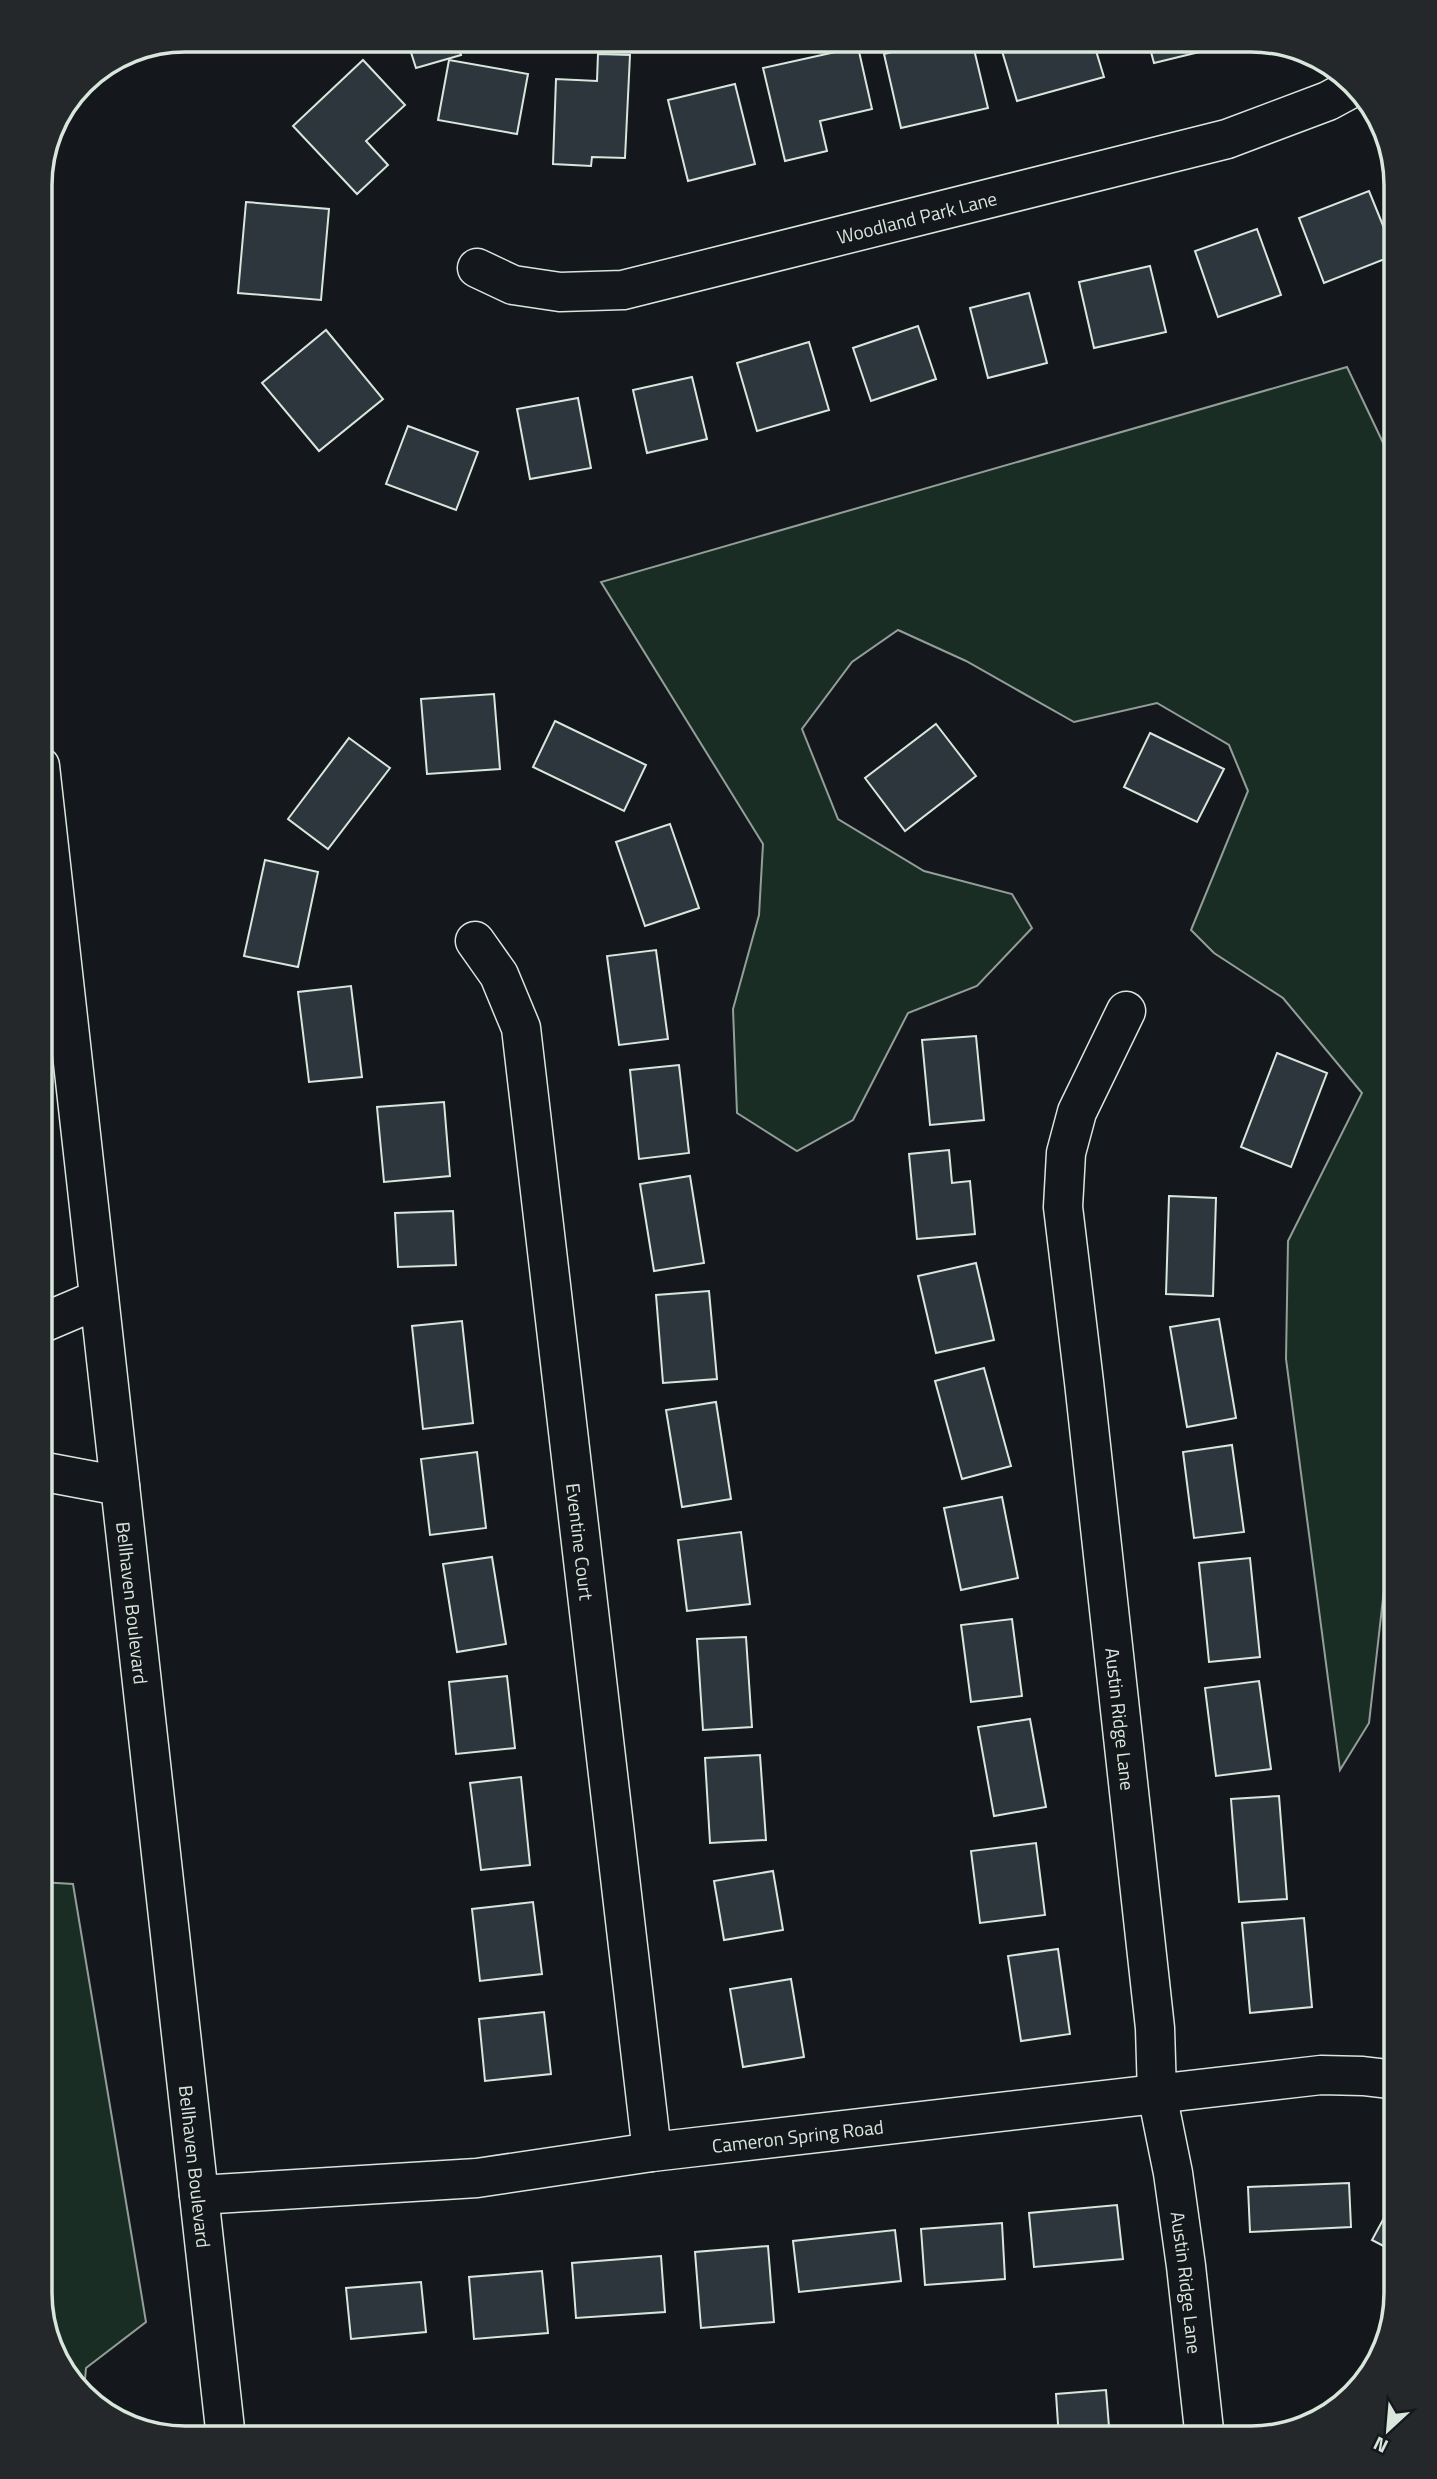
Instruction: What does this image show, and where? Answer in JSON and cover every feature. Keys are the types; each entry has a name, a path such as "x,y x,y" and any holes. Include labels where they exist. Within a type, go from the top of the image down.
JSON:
{"street":[{"name":"Woodland Park Lane","path":"477,268 513,285 560,292 623,290 1227,139 1345,92"},
{"name":"Bellhaven Boulevard","path":"53,880 225,2426"},
{"name":"Eventine Court","path":"475,941 499,975 521,1028 652,2152"},
{"name":"Austin Ridge Lane","path":"1126,1011 1077,1112 1066,1153 1063,1207 1154,2015 1157,2094 1173,2173 1204,2426"},
{"path":"52,1319 99,1299"},
{"path":"52,1473 120,1486"},
{"name":"Cameron Spring Road","path":"199,2195 477,2178 652,2152 1255,2085 1321,2075 1384,2079"}],"green space":[{"path":"1347,367 1384,445 1384,1590 1369,1723 1340,1770 1286,1359 1288,1241 1362,1093 1283,998 1214,953 1191,930 1248,791 1229,745 1157,703 1074,722 966,661 898,630 852,662 802,729 838,819 924,871 1012,894 1032,928 977,986 908,1013 853,1120 797,1151 737,1113 733,1009 759,915 763,844 601,582"},
{"path":"52,1883 73,1884 146,2322 86,2368 85,2380 66,2352 55,2319 52,2293"}],"building":[{"path":"411,52 460,52 461,55 416,68"},
{"path":"833,53 859,53 872,109 820,121 827,151 785,161 763,68"},
{"path":"975,53 988,108 901,128 884,54"},
{"path":"1003,53 1097,53 1104,77 1017,101"},
{"path":"1151,53 1195,53 1154,63"},
{"path":"598,54 630,55 625,158 592,157 591,166 553,164 556,79 597,81"},
{"path":"363,60 405,105 366,141 388,165 357,194 293,126"},
{"path":"449,60 528,74 517,134 438,120"},
{"path":"735,84 755,164 688,181 668,100"},
{"path":"1369,191 1384,228 1384,259 1324,283 1299,218"},
{"path":"246,202 329,209 321,300 238,293"},
{"path":"1257,229 1281,295 1218,317 1195,251"},
{"path":"1150,266 1166,332 1094,348 1079,282"},
{"path":"1029,293 1047,363 988,378 970,308"},
{"path":"918,326 936,379 871,401 853,348"},
{"path":"326,330 383,399 319,451 262,383"},
{"path":"809,342 829,410 757,431 737,363"},
{"path":"692,377 707,439 647,453 633,390"},
{"path":"578,398 591,468 530,479 517,409"},
{"path":"408,426 478,452 456,510 386,484"},
{"path":"494,694 500,769 427,774 421,699"},
{"path":"555,721 646,765 624,811 533,767"},
{"path":"936,724 976,776 905,831 865,778"},
{"path":"1150,733 1224,769 1197,822 1124,787"},
{"path":"349,738 390,768 328,849 288,819"},
{"path":"670,824 699,908 645,926 616,842"},
{"path":"265,860 318,872 298,967 244,956"},
{"path":"656,950 668,1039 619,1045 607,956"},
{"path":"351,986 362,1077 309,1082 298,992"},
{"path":"976,1036 984,1120 930,1125 922,1040"},
{"path":"1277,1053 1327,1073 1291,1167 1241,1147"},
{"path":"679,1065 689,1153 639,1159 630,1070"},
{"path":"444,1102 450,1176 384,1182 377,1107"},
{"path":"949,1150 952,1183 970,1181 975,1234 917,1239 909,1154"},
{"path":"690,1176 704,1263 654,1271 640,1184"},
{"path":"1169,1196 1216,1198 1213,1296 1166,1294"},
{"path":"453,1211 456,1265 398,1267 395,1213"},
{"path":"976,1263 994,1340 936,1353 918,1276"},
{"path":"709,1291 717,1379 663,1383 656,1295"},
{"path":"1219,1319 1236,1418 1187,1427 1170,1327"},
{"path":"462,1321 473,1423 423,1429 412,1326"},
{"path":"984,1368 1011,1466 962,1479 935,1381"},
{"path":"716,1402 731,1499 682,1507 666,1410"},
{"path":"1232,1445 1244,1532 1194,1538 1183,1452"},
{"path":"477,1452 486,1528 430,1535 421,1459"},
{"path":"1002,1497 1018,1578 961,1590 944,1508"},
{"path":"741,1532 750,1604 687,1611 678,1540"},
{"path":"492,1557 506,1644 457,1652 443,1564"},
{"path":"1250,1558 1260,1657 1209,1662 1199,1563"},
{"path":"1012,1619 1022,1696 971,1702 961,1625"},
{"path":"746,1637 752,1727 703,1730 697,1639"},
{"path":"507,1676 515,1748 456,1754 449,1682"},
{"path":"1259,1681 1271,1769 1216,1776 1205,1688"},
{"path":"1030,1719 1046,1807 994,1816 978,1727"},
{"path":"760,1755 766,1840 710,1843 705,1758"},
{"path":"521,1777 530,1865 481,1870 470,1783"},
{"path":"1279,1796 1287,1899 1239,1902 1231,1799"},
{"path":"1036,1843 1045,1915 980,1923 971,1851"},
{"path":"773,1871 783,1930 724,1940 714,1881"},
{"path":"533,1902 542,1974 480,1981 472,1909"},
{"path":"1304,1918 1312,2007 1250,2013 1242,1923"},
{"path":"1058,1949 1070,2034 1021,2041 1008,1956"},
{"path":"791,1979 804,2057 743,2067 730,1989"},
{"path":"544,2012 551,2074 485,2081 479,2019"},
{"path":"1349,2183 1351,2227 1250,2232 1248,2187"},
{"path":"1117,2205 1123,2259 1034,2267 1029,2213"},
{"path":"1384,2218 1384,2246 1372,2240"},
{"path":"1002,2223 1005,2279 925,2285 921,2229"},
{"path":"895,2230 901,2281 799,2292 793,2241"},
{"path":"768,2246 774,2322 701,2328 695,2252"},
{"path":"661,2256 665,2312 576,2318 572,2263"},
{"path":"542,2271 548,2333 474,2339 469,2277"},
{"path":"421,2282 426,2332 351,2339 346,2288"},
{"path":"1106,2390 1109,2426 1058,2426 1056,2394"}]}
